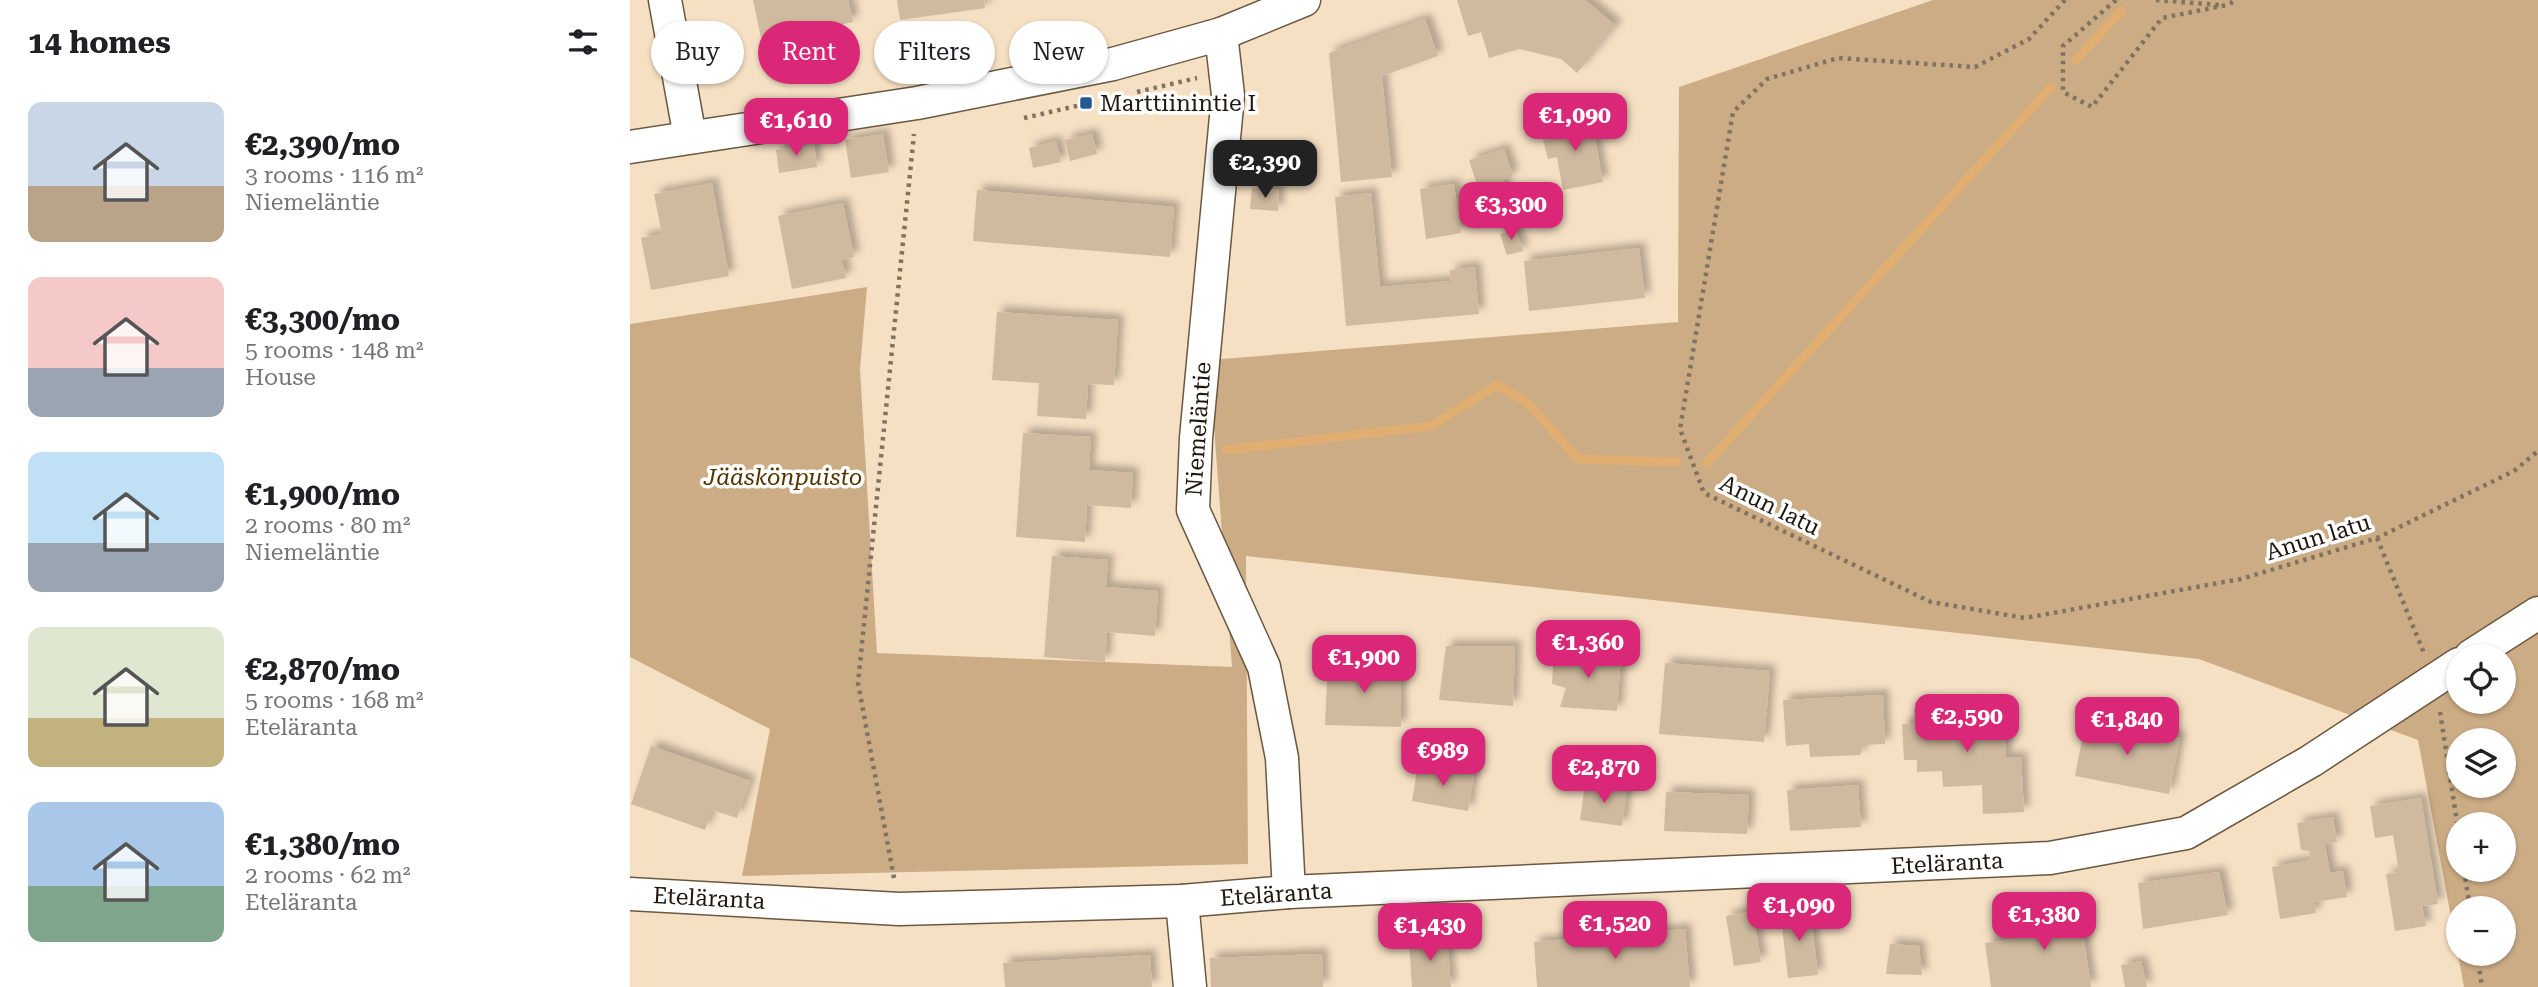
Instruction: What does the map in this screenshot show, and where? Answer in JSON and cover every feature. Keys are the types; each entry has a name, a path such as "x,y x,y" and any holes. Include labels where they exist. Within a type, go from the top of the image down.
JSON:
{"street":[{"path":"665,0 690,137"},
{"path":"630,147 917,103 1113,64 1221,34 1304,0"},
{"name":"Niemeläntie","path":"1221,34 1228,95 1197,424 1193,510 1264,667 1282,758 1289,892"},
{"path":"2490,644 2538,613"},
{"name":"Eteläranta","path":"630,894 899,909 1182,901 1289,892 2050,858 2186,833 2311,761 2446,673"},
{"path":"1182,901 1190,987"}],"path":[{"name":"Anun latu","path":"2065,0 2029,39 1975,67 1838,58 1767,79 1733,112 1680,429 1704,493 1931,602 2025,618 2241,579 2377,538 2514,471 2538,451"},
{"path":"2116,0 2063,46 2063,92 2092,107 2162,18 2227,5 2237,0"},
{"path":"2156,0 2227,5"},
{"path":"899,909 858,683 917,103"},
{"path":"2377,538 2446,670"},
{"path":"2450,714 2457,812"},
{"path":"2479,966 2482,987"}],"green space":[{"name":"Jääskönpuisto","path":"1933,0 2538,0 2538,987 2464,987 2460,966 2516,966 2516,896 2447,896 2418,740 2199,659 1246,556 1248,864 742,876 770,729 630,657 630,324 867,287 860,369 877,653 1232,667 1209,360 1678,322 1679,87"}],"building":[{"path":"753,0 848,0 853,21 758,21 758,23"},
{"path":"897,0 984,0 985,8 900,20"},
{"path":"1457,0 1585,0 1616,26 1577,73 1561,59 1519,49 1489,58 1481,32 1468,36"},
{"path":"1425,19 1438,56 1382,76 1392,177 1341,182 1329,53"},
{"path":"1591,116 1603,182 1563,190 1557,157 1548,159 1543,140 1553,138 1550,124"},
{"path":"883,134 889,172 851,178 845,140"},
{"path":"1092,134 1097,154 1070,161 1065,140"},
{"path":"1056,141 1061,162 1033,168 1029,148"},
{"path":"814,144 817,167 779,173 776,150"},
{"path":"1504,149 1513,176 1503,180 1513,216 1489,222 1469,160"},
{"path":"712,183 729,276 651,290 641,238 662,234 654,194"},
{"path":"1454,184 1461,233 1426,239 1420,189"},
{"path":"1252,188 1279,190 1278,211 1250,209"},
{"path":"977,190 1174,207 1170,257 973,241"},
{"path":"1371,193 1380,287 1451,281 1450,270 1475,267 1479,314 1346,326 1335,197"},
{"path":"843,203 854,257 842,260 846,278 792,289 778,216"},
{"path":"1516,230 1523,251 1507,255 1500,234"},
{"path":"1639,248 1645,298 1529,311 1524,261"},
{"path":"997,312 1118,320 1114,385 1088,384 1086,419 1037,416 1039,383 992,380"},
{"path":"1023,433 1091,437 1089,470 1133,473 1131,508 1087,505 1085,542 1016,537"},
{"path":"1052,556 1108,560 1106,587 1158,591 1155,636 1107,632 1105,662 1044,657"},
{"path":"1446,646 1515,646 1513,706 1439,700"},
{"path":"1554,651 1621,656 1617,711 1560,707 1566,688 1552,684"},
{"path":"1328,663 1400,663 1401,727 1325,725"},
{"path":"1665,663 1770,671 1764,742 1659,734"},
{"path":"1883,695 1885,744 1864,745 1860,755 1810,757 1809,744 1786,746 1783,700"},
{"path":"1986,705 1987,721 2004,720 2006,758 2021,757 2024,812 1983,814 1982,785 1943,787 1942,771 1917,772 1917,760 1904,760 1902,724 1915,723 1914,709"},
{"path":"2086,719 2180,738 2169,794 2075,776"},
{"path":"651,746 750,781 737,818 712,810 705,830 631,804"},
{"path":"1418,765 1474,774 1468,811 1412,801"},
{"path":"1585,784 1627,790 1622,826 1580,820"},
{"path":"1858,785 1861,827 1790,831 1787,790"},
{"path":"1666,792 1749,795 1747,834 1664,831"},
{"path":"2421,798 2438,904 2422,906 2426,926 2395,931 2386,874 2399,872 2393,835 2375,838 2370,806"},
{"path":"2333,817 2337,842 2325,844 2330,873 2343,871 2347,897 2314,902 2316,913 2280,919 2272,867 2311,860 2309,851 2301,850 2297,823"},
{"path":"2219,872 2228,915 2143,929 2138,883"},
{"path":"2078,899 2091,987 1991,987 1985,943 2039,935 2035,905"},
{"path":"1810,907 1818,975 1788,978 1780,910"},
{"path":"1753,911 1761,962 1734,966 1726,916"},
{"path":"1685,929 1690,987 1537,987 1534,942"},
{"path":"1447,938 1451,987 1412,987 1409,940"},
{"path":"1890,944 1919,946 1922,975 1886,974"},
{"path":"1322,954 1323,987 1211,987 1210,958"},
{"path":"1150,955 1152,987 1005,987 1003,963"},
{"path":"2141,961 2147,987 2125,987 2121,965"}],"waterway":[{"path":"2076,60 2121,11"},
{"path":"1707,463 2051,87"},
{"path":"1226,450 1431,426 1497,385 1528,403 1578,459 1677,462"}],"place":[{"name":"Marttiinintie I","path":"1086,103"}]}
